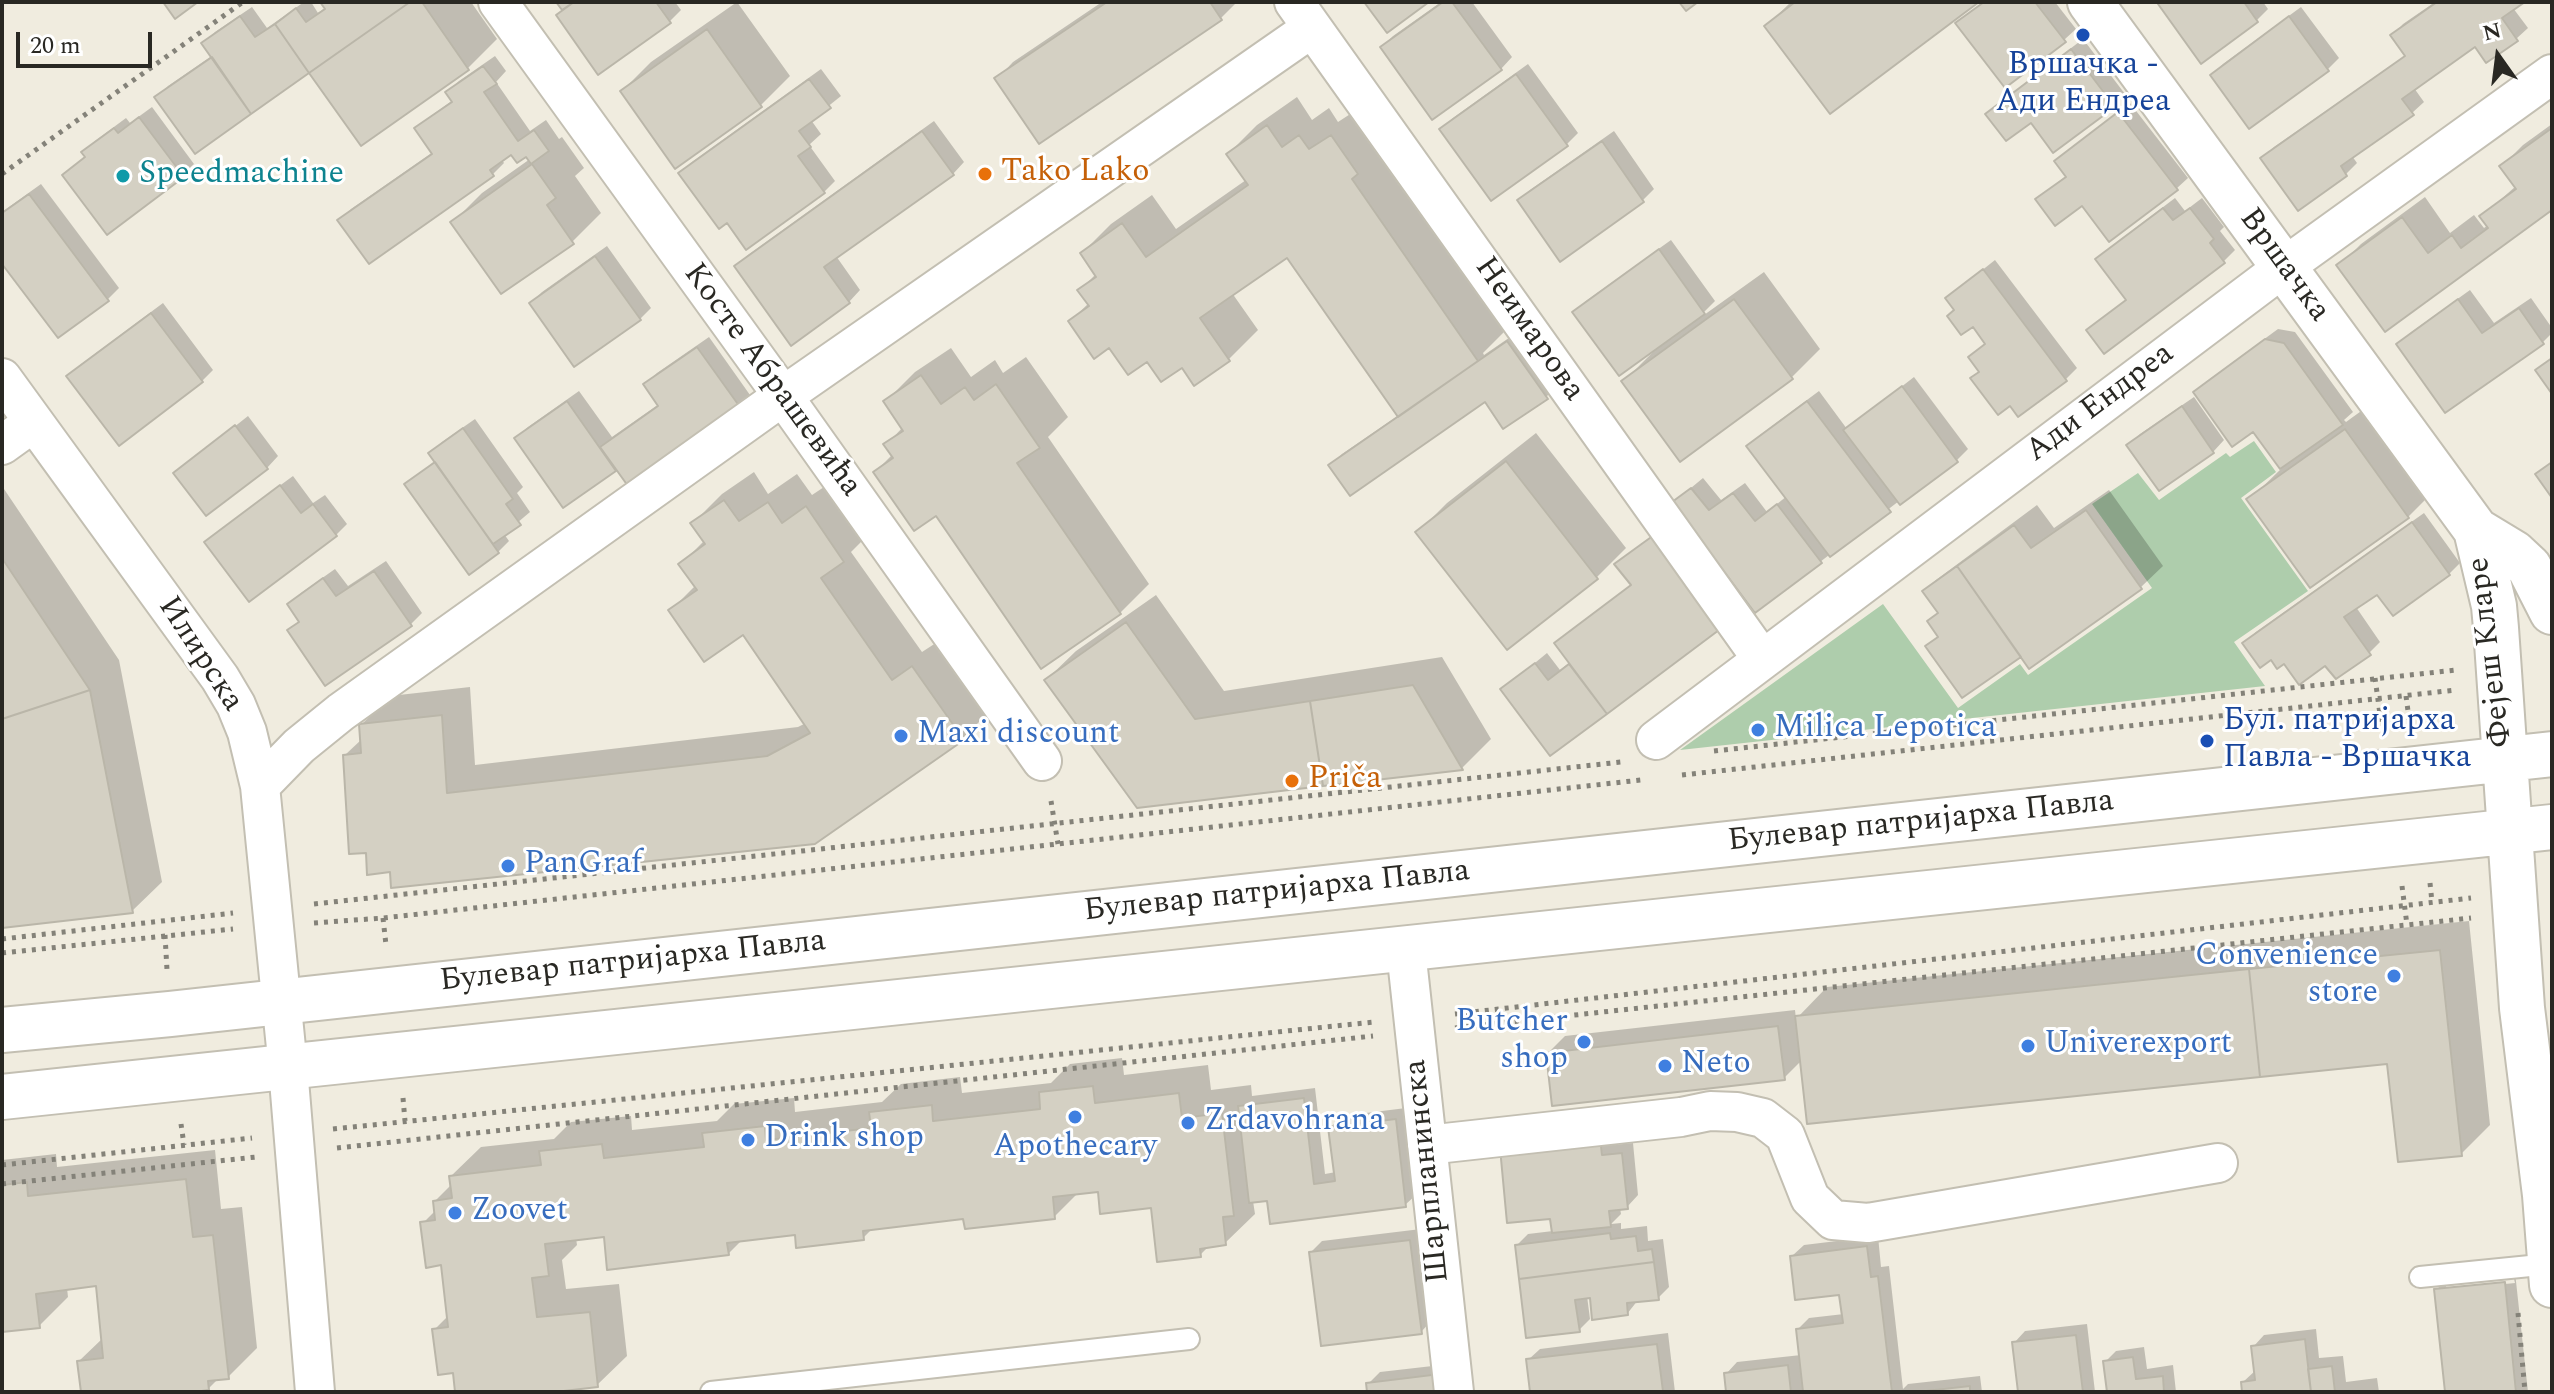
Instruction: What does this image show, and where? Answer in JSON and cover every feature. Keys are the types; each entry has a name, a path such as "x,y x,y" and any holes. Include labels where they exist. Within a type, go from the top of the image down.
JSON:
{"main road":[{"name":"Вршачка","path":"2090,2 2476,530"},
{"name":"Фејеш Кларе","path":"2476,530 2514,553 2529,567 2548,595"},
{"name":"Фејеш Кларе","path":"2476,530 2494,606 2527,1056 2548,1179"},
{"name":"Булевар патријарха Павла","path":"2,1097 1406,950 2507,795 2552,754"},
{"name":"Булевар патријарха Павла","path":"2,1030 282,1001 2507,795 2552,827"},
{"path":"2548,1179 2551,1275"}],"street":[{"name":"Косте Абрашевића","path":"498,2 1042,761"},
{"path":"260,786 299,746 341,712 783,396 1303,15"},
{"name":"Неимарова","path":"1303,15 1762,659"},
{"name":"Ади Ендреа","path":"1641,751 2284,267 2552,74"},
{"name":"Илирска","path":"2,378 220,678 247,732 260,786 274,916 315,1392"},
{"path":"2,445 34,422"},
{"name":"Шарпланинска","path":"1406,950 1454,1392"},
{"path":"1427,1145 1681,1117 1710,1111 1737,1112 1763,1118 1785,1135 1810,1198 1833,1220 1868,1223 2218,1163"}],"lane":[{"path":"2420,1277 2551,1275"},
{"path":"711,1392 1189,1339"}],"path":[{"path":"2,174 243,2"},
{"path":"1705,752 2500,675"},
{"path":"1675,776 2500,675"},
{"path":"2,953 406,896 1641,751"},
{"path":"2,939 274,916 383,918 1644,780"},
{"path":"2,1165 295,1143 2515,904"},
{"path":"2,1184 295,1143 2515,904"}],"green space":[{"path":"2254,441 2276,472 2241,498 2308,591 2234,642 2265,686 1680,750 1883,604 1958,708 2020,664 2028,675 2152,588 2092,504 2138,473 2159,500 2226,453 2230,457"}],"building":[{"path":"163,2 198,2 175,19"},
{"path":"320,2 410,2 309,73 275,24 296,8 306,22 325,9"},
{"path":"410,2 422,2 469,70 361,146 309,73"},
{"path":"556,2 574,2 562,10"},
{"path":"574,2 656,2 671,23 598,75 556,15"},
{"path":"1107,2 1210,2 1222,20 1039,144 994,78"},
{"path":"1364,2 1429,2 1387,33"},
{"path":"1443,2 1452,2 1502,70 1432,120 1380,47"},
{"path":"1679,2 1698,2 1686,11"},
{"path":"1795,2 1979,2 1830,114 1764,26"},
{"path":"1984,2 2035,2 2066,42 2005,88 1955,23"},
{"path":"2244,2 2258,22 2201,64 2158,4"},
{"path":"2437,2 2525,2 2502,18 2518,41 2486,63 2475,47 2402,99 2414,115 2341,166 2347,176 2298,211 2260,158 2405,56 2390,35"},
{"path":"240,16 255,37 275,24 309,73 251,114 201,43"},
{"path":"2289,16 2329,71 2249,129 2210,75"},
{"path":"707,29 762,107 675,169 620,91"},
{"path":"2071,49 2115,107 2053,153 2031,123 2006,141 1985,114"},
{"path":"212,57 251,114 195,154 154,97"},
{"path":"483,66 497,84 484,92 518,141 534,130 549,151 531,164 526,157 517,163 511,155 490,170 494,176 369,264 337,220 432,154 414,128 452,102 445,92"},
{"path":"1516,74 1568,146 1491,201 1439,129"},
{"path":"809,79 831,108 799,131 811,147 798,156 825,193 746,250 727,223 719,229 678,173"},
{"path":"2118,112 2178,190 2109,242 2082,206 2055,226 2035,199 2066,177 2054,161"},
{"name":"Speedmachine","path":"139,117 184,177 107,235 62,175 85,157 81,152 114,128 118,133"},
{"path":"1267,125 1282,147 1299,135 1309,149 1331,135 1358,174 1352,179 1478,361 1398,417 1287,258 1200,318 1230,361 1194,386 1182,368 1161,382 1147,362 1128,375 1109,348 1094,359 1068,321 1089,306 1077,290 1096,277 1080,253 1122,223 1146,257 1248,185 1226,154"},
{"path":"2552,128 2552,210 2385,332 2336,265 2402,217 2428,253 2452,235 2461,248 2488,228 2479,216 2516,189 2499,166"},
{"path":"922,131 954,175 824,267 850,303 791,346 734,266"},
{"path":"1602,141 1644,202 1560,262 1517,200"},
{"path":"532,164 556,198 547,205 574,244 501,294 450,222"},
{"path":"29,194 109,301 58,338 2,264 2,213"},
{"path":"2163,208 2173,220 2190,208 2214,239 2210,243 2225,263 2104,354 2086,330 2126,300 2095,259"},
{"path":"1659,249 1705,314 1619,376 1572,312"},
{"path":"595,256 641,320 574,367 529,303"},
{"path":"1983,269 2067,381 2018,417 2010,406 1998,415 1970,378 1979,372 1968,357 1985,344 1973,327 1961,335 1947,316 1954,310 1945,298"},
{"path":"1734,299 1793,379 1680,462 1621,381"},
{"path":"2458,299 2482,333 2519,308 2544,344 2445,413 2396,344"},
{"path":"151,313 203,382 119,446 66,376"},
{"path":"2265,339 2284,343 2343,425 2280,469 2253,432 2232,447 2193,392"},
{"path":"1507,341 1548,399 1503,429 1485,402 1350,496 1328,465"},
{"path":"697,347 740,407 628,486 600,447 658,406 643,384"},
{"path":"2552,358 2552,394 2535,370"},
{"path":"921,375 941,404 965,387 974,400 996,384 1040,448 1017,463 1121,614 1041,669 936,516 914,531 873,472 893,458 883,444 903,431 883,401"},
{"path":"1902,386 1958,462 1900,505 1843,430"},
{"path":"567,401 616,471 563,508 514,438"},
{"path":"1807,401 1891,512 1830,557 1746,446"},
{"path":"2182,406 2214,453 2159,491 2126,445"},
{"path":"235,425 268,469 206,516 173,473"},
{"path":"463,428 513,499 506,504 521,525 493,544 428,453"},
{"path":"2345,429 2409,518 2310,588 2246,499"},
{"path":"1506,461 1598,579 1507,650 1415,532"},
{"path":"435,462 499,553 469,575 404,484"},
{"path":"2552,462 2552,498 2535,474"},
{"path":"280,485 301,513 313,504 337,536 249,602 204,542"},
{"path":"1691,488 1709,510 1733,493 1755,521 1777,504 1822,563 1755,613 1672,502"},
{"path":"724,500 739,521 768,502 782,523 806,506 844,562 821,578 892,680 912,666 964,740 815,844 391,888 390,872 367,875 366,853 349,854 343,755 361,753 359,724 442,715 447,793 767,756 810,733 743,635 704,662 668,610 697,590 678,564 705,544 690,523"},
{"path":"2086,510 2142,589 2029,669 1957,566 2014,525 2031,548"},
{"path":"2412,522 2450,575 2393,616 2377,595 2344,617 2371,655 2336,679 2325,666 2299,685 2284,664 2277,669 2271,660 2260,668 2242,643"},
{"path":"1654,535 1723,627 1607,714 1554,643 1631,585 1614,564"},
{"path":"2,558 90,690 2,719"},
{"path":"1957,566 2021,657 1962,698 1925,646 1938,637 1927,621 1938,613 1922,591"},
{"path":"374,571 412,626 325,686 287,630 299,622 287,604 323,578 336,596"},
{"path":"1126,622 1195,719 1310,701 1323,786 1137,808 1044,680"},
{"path":"1535,663 1548,680 1569,664 1607,714 1550,756 1500,689"},
{"path":"1413,685 1463,770 1323,786 1310,701"},
{"path":"90,690 133,913 2,928 2,719"},
{"path":"2440,950 2462,1156 2398,1162 2387,1064 2260,1077 2249,969"},
{"name":"Univerexport","path":"2249,969 2260,1077 1807,1124 1795,1016"},
{"name":"Neto","path":"1778,1026 1785,1080 1552,1106 1546,1053"},
{"path":"1093,1086 1095,1103 1179,1093 1182,1118 1222,1113 1234,1216 1223,1217 1226,1245 1200,1249 1201,1257 1157,1262 1151,1208 1100,1214 1098,1192 1053,1197 1055,1219 965,1229 963,1219 863,1231 864,1240 796,1248 795,1235 727,1243 729,1255 607,1270 604,1237 545,1244 549,1276 532,1278 537,1317 590,1312 598,1387 555,1392 455,1392 453,1373 438,1375 432,1329 448,1327 441,1265 426,1268 420,1222 435,1220 433,1201 452,1198 449,1176 541,1165 539,1151 602,1144 604,1158 704,1147 702,1133 765,1126 766,1140 871,1128 869,1112 932,1105 933,1121 1040,1109 1039,1092"},
{"path":"1304,1098 1314,1184 1335,1181 1328,1127 1396,1119 1406,1207 1270,1224 1267,1201 1249,1203 1238,1106"},
{"path":"1600,1137 1602,1155 1622,1153 1628,1209 1609,1211 1611,1227 1552,1233 1550,1219 1507,1223 1500,1148"},
{"path":"186,1179 193,1237 213,1235 229,1379 208,1381 209,1390 194,1392 81,1392 77,1361 103,1358 96,1286 36,1294 40,1328 2,1332 2,1185 27,1182 28,1196"},
{"path":"1610,1233 1611,1239 1636,1236 1638,1251 1652,1249 1654,1262 1519,1279 1515,1245"},
{"path":"1410,1240 1422,1334 1321,1346 1309,1252"},
{"path":"1867,1246 1871,1277 1878,1276 1892,1392 1803,1392 1796,1329 1843,1323 1839,1295 1795,1300 1790,1256"},
{"path":"1654,1262 1659,1300 1627,1303 1628,1315 1592,1320 1590,1298 1575,1300 1580,1332 1526,1338 1519,1279"},
{"path":"2505,1282 2516,1392 2445,1392 2434,1289"},
{"path":"2076,1335 2083,1392 2018,1392 2012,1342"},
{"path":"2305,1339 2311,1392 2242,1392 2241,1382 2255,1380 2251,1346"},
{"path":"1657,1344 1663,1391 1530,1392 1526,1359"},
{"path":"2133,1357 2136,1379 2163,1376 2164,1392 2107,1392 2103,1361"},
{"path":"1788,1365 1791,1392 1726,1392 1724,1373"},
{"path":"2332,1366 2335,1392 2311,1392 2308,1369"},
{"path":"1440,1374 1442,1392 1367,1392 1366,1383"},
{"path":"1970,1386 1970,1392 1916,1392"}],"place":[{"name":"Вршачка - Ади Ендреа","path":"2083,35"},
{"name":"Tako Lako","path":"985,174"},
{"name":"Speedmachine","path":"123,176"},
{"name":"Milica Lepotica","path":"1758,730"},
{"name":"Maxi discount","path":"901,736"},
{"name":"Бул. патријарха Павла - Вршачка","path":"2207,741"},
{"name":"Priča","path":"1292,781"},
{"name":"PanGraf","path":"508,866"},
{"name":"Convenience store","path":"2394,976"},
{"name":"Butcher shop","path":"1584,1042"},
{"name":"Univerexport","path":"2028,1046"},
{"name":"Neto","path":"1665,1066"},
{"name":"Apothecary","path":"1075,1117"},
{"name":"Zrdavohrana","path":"1188,1123"},
{"name":"Drink shop","path":"748,1140"},
{"name":"Zoovet","path":"455,1213"}]}
